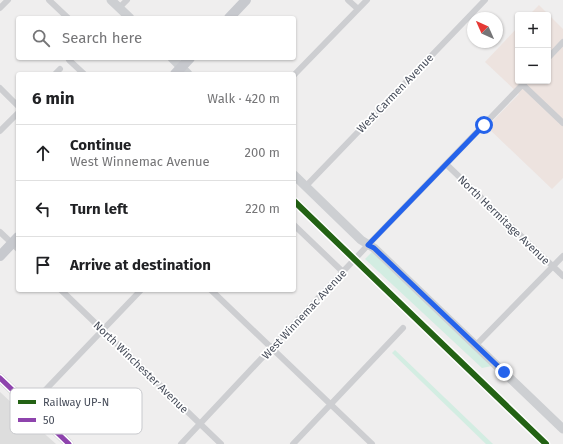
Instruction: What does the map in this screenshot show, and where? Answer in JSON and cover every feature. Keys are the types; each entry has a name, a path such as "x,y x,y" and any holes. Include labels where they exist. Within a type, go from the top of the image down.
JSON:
{"main road":[{"path":"231,16 246,0"},
{"path":"182,72 189,60"},
{"path":"0,256 16,243"}],"street":[{"path":"0,8 8,0"},
{"path":"49,0 66,16"},
{"path":"111,0 128,16"},
{"path":"119,8 127,0"},
{"path":"348,0 358,10"},
{"path":"296,73 367,0"},
{"name":"West Carmen Avenue","path":"306,186 485,0"},
{"path":"551,55 563,42"},
{"path":"71,60 82,72"},
{"path":"173,60 182,72"},
{"path":"57,72 60,69"},
{"name":"West Winnemac Avenue","path":"182,444 368,245 523,84"},
{"path":"525,84 563,123"},
{"path":"0,88 16,104"},
{"path":"0,131 16,115"},
{"name":"North Hermitage Avenue","path":"446,164 563,276"},
{"path":"296,177 361,240 374,248 563,429"},
{"path":"296,227 343,272"},
{"path":"0,232 16,243"},
{"path":"476,345 563,256"},
{"name":"North Winchester Avenue","path":"63,292 221,444"},
{"path":"47,388 139,292"},
{"path":"213,292 372,444"},
{"path":"293,444 403,328"},
{"path":"0,378 11,388"},
{"path":"59,434 69,444"}],"shaded area":[{"path":"539,5 546,12 532,12"},
{"path":"551,17 563,29 563,178 552,189 487,127 519,94 485,62 498,48 503,48 503,43 515,30 515,84 551,84"},
{"path":"0,392 10,401 10,434 45,434 56,444 0,444"}],"green space":[{"path":"372,252 492,366 482,368 365,259"},
{"path":"395,350 493,444 486,444 392,353"}],"rail line":[{"name":"UP-N","path":"296,203 546,444"}],"transit line":[{"name":"50","path":"0,378 10,388"},
{"name":"50","path":"59,434 69,444"}],"route":[{"path":"484,125 368,245 374,248 504,372"}]}
